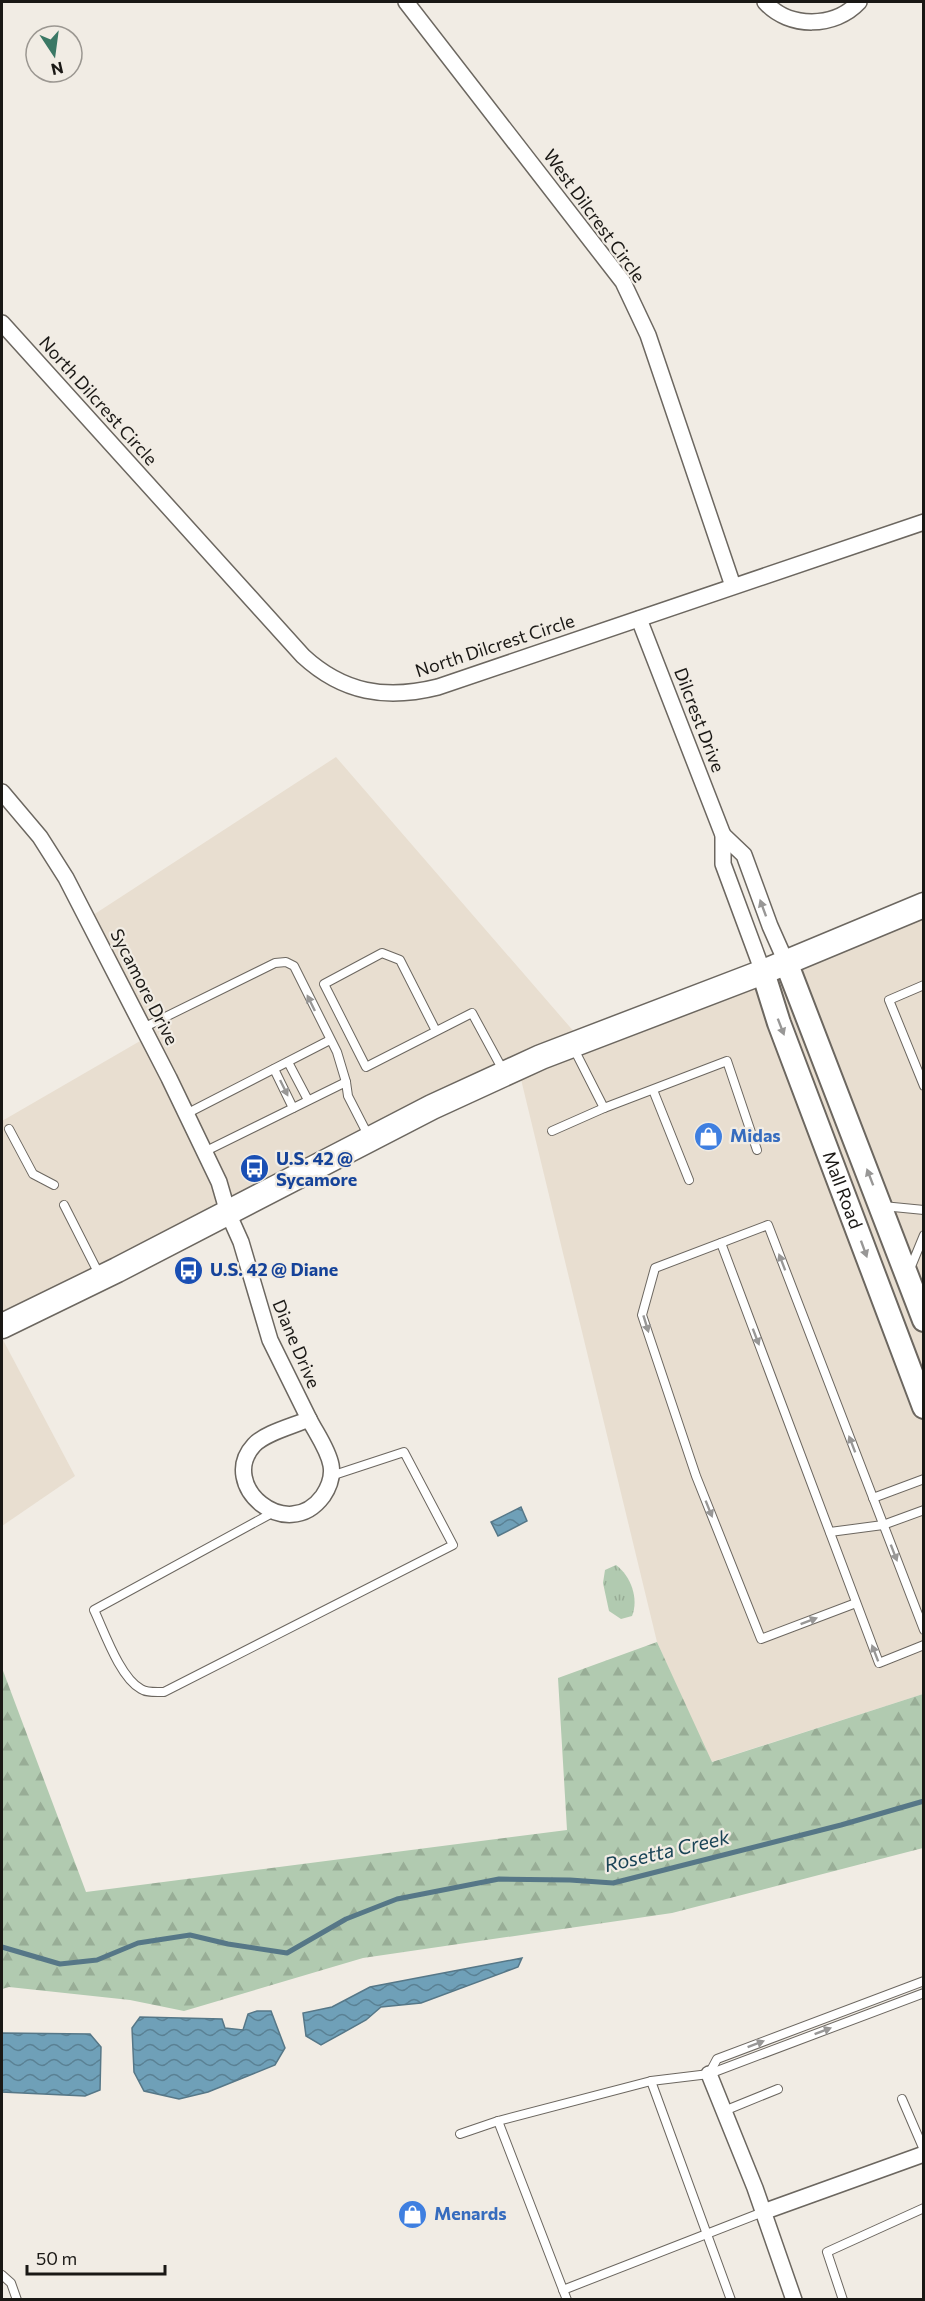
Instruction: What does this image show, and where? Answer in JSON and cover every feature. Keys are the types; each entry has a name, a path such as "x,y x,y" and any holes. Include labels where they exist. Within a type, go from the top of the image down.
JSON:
{"main road":[{"path":"2,1326 228,1214 432,1107 504,1074 572,1045 764,972 924,905"},
{"name":"Mall Road","path":"786,962 924,1320"},
{"name":"Mall Road","path":"764,972 779,1023 924,1407"}],"street":[{"name":"West Dilcrest Circle","path":"406,2 623,282 648,335 733,586"},
{"path":"765,2 780,14 799,21 822,21 845,13 859,2"},
{"name":"North Dilcrest Circle","path":"2,324 303,656 332,678 369,693 413,693 438,687 924,522"},
{"name":"Dilcrest Drive","path":"639,619 723,835 723,864 764,972"},
{"name":"Sycamore Drive","path":"2,792 40,837 66,878 219,1182 228,1214"},
{"name":"Dilcrest Drive","path":"723,835 744,855 786,962"},
{"name":"Diane Drive","path":"228,1214 241,1242 270,1340 328,1455 332,1476"},
{"path":"309,1419 261,1439 254,1445 246,1457 243,1472 246,1485 257,1502 274,1512 289,1515 305,1512 317,1504 332,1476"},
{"path":"709,2074 763,2212 794,2300"},
{"path":"763,2212 924,2152"}],"lane":[{"path":"436,1032 400,960 382,952 324,984 366,1067 436,1032 472,1013 504,1074"},
{"path":"143,1028 275,963 285,962 294,966 337,1053 348,1096 370,1139"},
{"path":"924,985 889,1000 924,1086"},
{"path":"186,1114 330,1040"},
{"path":"572,1045 604,1108"},
{"path":"552,1131 604,1108 727,1061 757,1150"},
{"path":"288,1062 308,1100"},
{"path":"274,1069 293,1108"},
{"path":"204,1152 346,1082"},
{"path":"653,1090 689,1180"},
{"path":"9,1130 33,1174 54,1185"},
{"path":"64,1205 101,1278"},
{"path":"881,1205 924,1210"},
{"path":"856,1603 761,1639 696,1476 642,1315 655,1268 768,1224 924,1630"},
{"path":"907,1276 924,1235"},
{"path":"721,1243 879,1663 924,1645"},
{"path":"274,1512 94,1610 120,1665 133,1684 143,1691 164,1692 453,1545 404,1452 332,1476"},
{"path":"873,1498 924,1479"},
{"path":"830,1532 883,1525 924,1510"},
{"path":"709,2074 717,2059 924,1981"},
{"path":"460,2134 498,2121 651,2082 709,2074 924,1994"},
{"path":"651,2082 731,2300"},
{"path":"724,2111 778,2089"},
{"path":"902,2098 924,2152"},
{"path":"498,2121 567,2300"},
{"path":"843,2300 827,2252 924,2208"},
{"path":"563,2290 763,2212"},
{"path":"2,2276 11,2283 17,2300"}],"shaded area":[{"path":"336,757 582,1041 923,905 923,1694 711,1762 657,1642 519,1071 2,1326 2,1121 147,1037 87,919"},
{"path":"2,1338 75,1476 2,1526"}],"green space":[{"path":"616,1565 630,1581 635,1602 632,1616 621,1619 609,1611 603,1583 605,1570"},
{"path":"657,1642 712,1762 923,1694 923,1848 672,1913 363,1958 184,2011 130,2000 9,1987 2,1989 2,1668 86,1892 567,1830 558,1678"}],"water":[{"path":"521,1507 527,1521 498,1536 491,1522"},
{"path":"522,1958 518,1967 421,2003 381,2007 366,2020 321,2045 306,2036 303,2013 332,2007 370,1987"},
{"path":"257,2011 271,2011 285,2048 275,2065 208,2092 179,2099 144,2091 134,2072 132,2028 140,2017 222,2019 225,2028 243,2030 248,2014"},
{"path":"2,2033 90,2034 101,2047 100,2090 85,2096 2,2092"}],"waterway":[{"name":"Rosetta Creek","path":"2,1947 60,1964 97,1960 138,1943 190,1935 228,1944 287,1953 346,1919 397,1899 499,1879 613,1883 841,1825 924,1801"}],"place":[{"name":"Midas","path":"709,1136"},
{"name":"U.S. 42 @ Sycamore","path":"255,1169"},
{"name":"U.S. 42 @ Diane","path":"189,1270"},
{"name":"Menards","path":"413,2214"}]}
